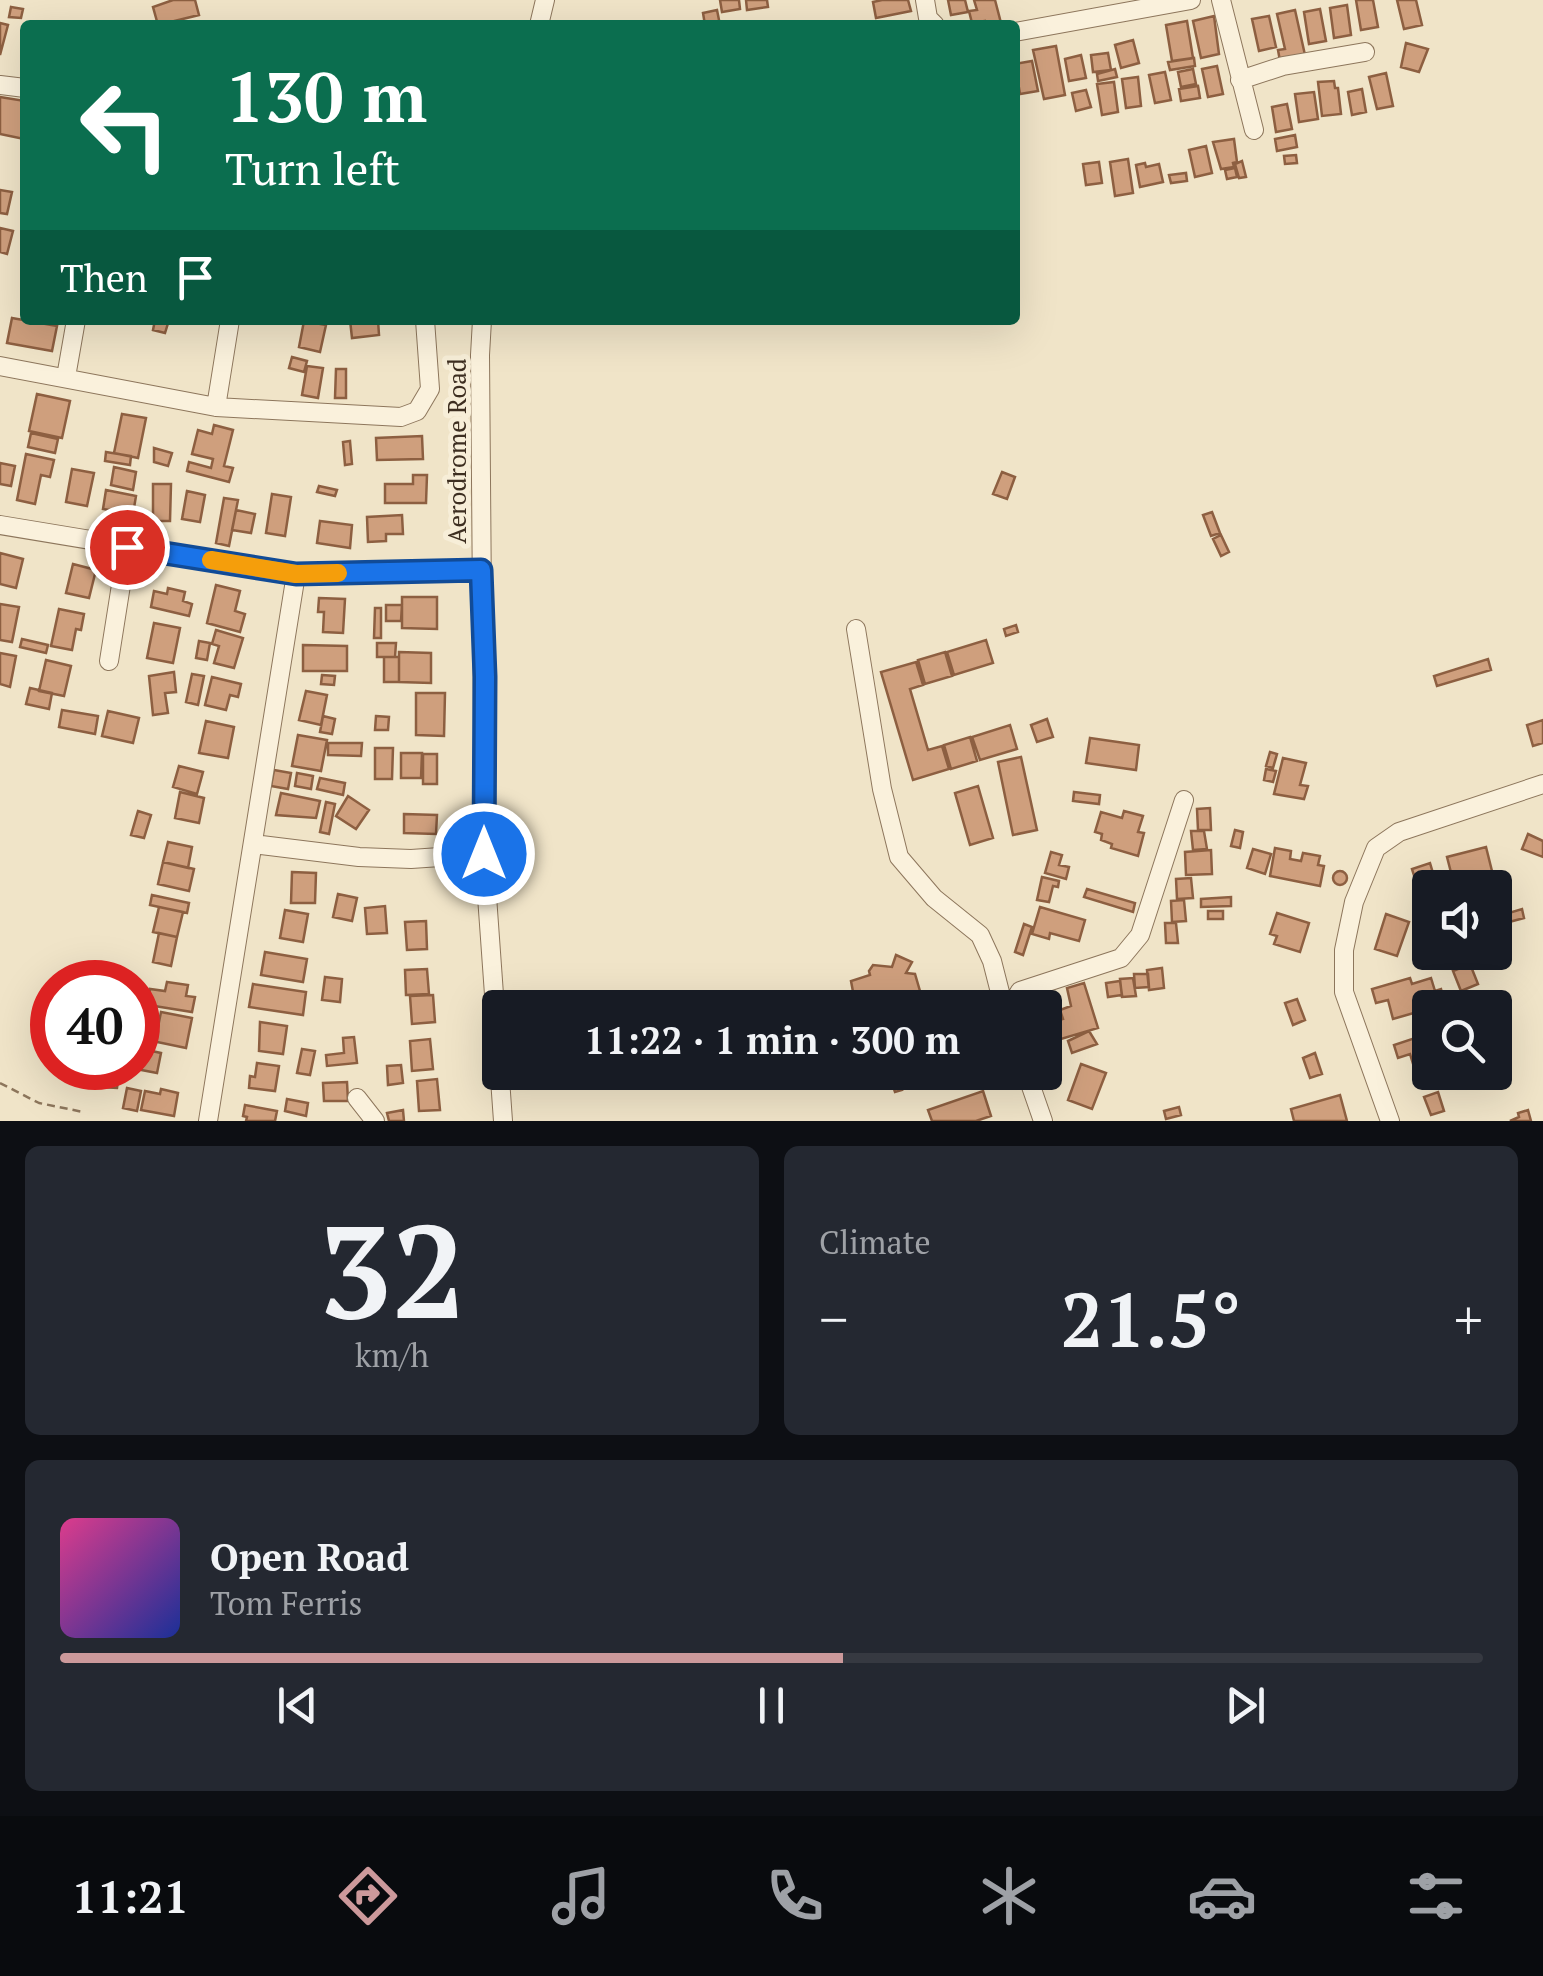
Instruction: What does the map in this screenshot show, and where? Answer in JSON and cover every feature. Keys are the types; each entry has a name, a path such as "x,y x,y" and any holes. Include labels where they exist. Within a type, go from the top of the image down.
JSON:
{"street":[{"path":"1020,31 1191,0"},
{"path":"1221,0 1254,130"},
{"path":"1240,80 1283,66 1365,52"},
{"path":"66,377 75,325"},
{"path":"216,407 229,325"},
{"path":"0,366 216,407 402,417 418,410 430,390 425,325"},
{"name":"Aerodrome Road","path":"482,325 484,854 503,1121"},
{"path":"0,525 296,574 481,570"},
{"path":"109,661 127,547"},
{"path":"208,1121 296,574"},
{"path":"856,629 882,789 900,857 934,898 980,935 1002,990"},
{"path":"1390,1121 1344,992 1344,950 1354,902 1376,848 1399,832 1543,784"},
{"path":"1023,990 1121,958 1140,935 1184,800"},
{"path":"253,844 359,858 484,854"},
{"path":"1032,1090 1043,1121"},
{"path":"358,1098 375,1121"}],"path":[{"path":"0,1083 40,1102 83,1112"}],"building":[{"path":"173,0 195,0 199,15 157,20 153,7"},
{"path":"720,0 739,0 740,9 722,12"},
{"path":"746,0 767,0 768,7 747,10"},
{"path":"908,0 911,11 876,18 873,2"},
{"path":"948,0 965,0 968,12 951,15"},
{"path":"974,0 995,0 1000,20 971,20 969,11 977,10"},
{"path":"1356,0 1373,0 1378,27 1361,30"},
{"path":"1397,0 1416,0 1422,25 1404,29"},
{"path":"1347,5 1351,35 1334,38 1330,8"},
{"path":"11,7 23,9 21,18 9,17"},
{"path":"1320,9 1326,41 1309,44 1304,12"},
{"path":"717,10 719,20 704,20 703,13"},
{"path":"1295,10 1305,55 1280,61 1278,50 1285,49 1277,14"},
{"path":"1214,16 1219,54 1201,58 1193,21"},
{"path":"1269,16 1276,47 1259,51 1252,19"},
{"path":"1187,21 1193,58 1172,61 1166,25"},
{"path":"0,23 8,25 0,55"},
{"path":"1133,40 1139,63 1121,68 1115,45"},
{"path":"1406,43 1428,49 1419,72 1401,67"},
{"path":"1056,46 1065,95 1044,99 1033,50"},
{"path":"1108,53 1111,70 1093,72 1091,55"},
{"path":"1081,55 1086,78 1069,81 1065,59"},
{"path":"1194,58 1195,66 1170,70 1168,62"},
{"path":"1032,61 1038,91 1020,94 1020,63"},
{"path":"1217,66 1223,94 1208,97 1202,69"},
{"path":"1115,69 1117,77 1098,81 1097,74"},
{"path":"1193,69 1196,84 1181,87 1178,72"},
{"path":"1165,72 1171,100 1155,103 1149,75"},
{"path":"1386,73 1393,106 1377,109 1369,77"},
{"path":"1138,77 1141,106 1126,108 1122,79"},
{"path":"1334,81 1341,114 1322,116 1318,82"},
{"path":"1114,82 1118,112 1102,115 1097,84"},
{"path":"1198,86 1200,98 1181,101 1179,89"},
{"path":"1362,89 1366,112 1352,115 1348,92"},
{"path":"1086,90 1091,107 1076,111 1072,93"},
{"path":"1314,92 1318,119 1299,122 1295,94"},
{"path":"0,97 20,100 20,138 0,134"},
{"path":"1287,104 1292,129 1276,132 1272,107"},
{"path":"1295,135 1297,147 1277,151 1275,139"},
{"path":"1234,139 1237,162 1234,167 1221,169 1213,142"},
{"path":"1206,146 1212,173 1195,177 1189,150"},
{"path":"1296,155 1297,163 1285,164 1284,156"},
{"path":"1128,159 1133,193 1115,196 1110,162"},
{"path":"1242,161 1246,177 1239,178 1235,164"},
{"path":"1099,162 1102,183 1086,185 1083,164"},
{"path":"1145,163 1146,167 1159,164 1163,182 1140,187 1136,165"},
{"path":"1235,168 1237,177 1227,179 1225,170"},
{"path":"1186,173 1187,181 1171,183 1169,175"},
{"path":"0,190 12,192 7,214 0,213"},
{"path":"0,228 13,231 7,254 0,252"},
{"path":"12,318 20,319 20,325 57,326 52,351 7,343"},
{"path":"154,325 167,325 165,333 153,330"},
{"path":"303,325 326,325 320,352 299,347"},
{"path":"351,325 378,325 379,335 352,338"},
{"path":"292,357 307,361 304,372 289,368"},
{"path":"307,366 323,368 318,398 302,395"},
{"path":"336,369 346,369 346,398 335,398"},
{"path":"37,394 70,401 62,438 29,431"},
{"path":"122,414 146,418 138,458 114,453"},
{"path":"214,425 233,430 224,466 233,468 229,482 187,471 189,462 211,468 213,459 192,454 198,430 212,434"},
{"path":"31,433 58,439 55,453 28,447"},
{"path":"422,436 423,459 377,460 376,438"},
{"path":"350,441 352,464 345,465 343,442"},
{"path":"154,448 172,453 168,466 154,462"},
{"path":"106,452 131,456 130,465 105,461"},
{"path":"26,454 54,460 50,477 41,475 35,504 17,500"},
{"path":"0,463 15,466 11,486 0,484"},
{"path":"114,467 136,472 133,490 111,485"},
{"path":"72,469 94,473 87,506 66,502"},
{"path":"1002,472 1015,477 1007,499 993,494"},
{"path":"413,475 427,475 426,503 385,503 385,484 413,484"},
{"path":"153,484 171,484 170,521 153,521"},
{"path":"319,486 337,490 335,496 317,492"},
{"path":"106,490 136,496 133,514 103,509"},
{"path":"187,491 205,495 200,522 182,519"},
{"path":"272,494 291,497 285,536 266,533"},
{"path":"224,498 238,500 229,546 216,543"},
{"path":"236,510 255,514 251,533 232,530"},
{"path":"1212,512 1220,533 1211,536 1203,515"},
{"path":"402,515 403,534 386,534 386,541 368,542 367,517"},
{"path":"320,521 352,525 350,548 317,543"},
{"path":"1221,535 1229,552 1221,556 1213,539"},
{"path":"0,553 23,559 16,588 0,584"},
{"path":"73,564 96,570 89,598 66,593"},
{"path":"216,585 240,591 235,611 245,614 240,632 207,623"},
{"path":"168,588 185,592 183,601 192,604 189,616 151,607 154,591 167,594"},
{"path":"402,597 437,597 437,629 402,628"},
{"path":"319,598 345,599 343,633 323,632 324,612 318,612"},
{"path":"0,604 19,607 12,642 0,640"},
{"path":"386,605 402,605 401,621 386,621"},
{"path":"375,608 381,608 381,638 374,638"},
{"path":"59,609 84,614 72,650 51,646"},
{"path":"154,623 180,628 173,663 147,658"},
{"path":"1016,625 1018,632 1006,636 1004,629"},
{"path":"216,630 243,638 234,668 214,663 219,646 212,644"},
{"path":"22,639 48,645 46,653 20,647"},
{"path":"986,640 993,663 954,675 947,652"},
{"path":"199,641 210,643 207,660 196,658"},
{"path":"377,643 396,643 395,657 377,657"},
{"path":"303,645 347,646 347,671 303,671"},
{"path":"399,652 431,653 431,683 399,682"},
{"path":"945,652 952,676 925,684 918,660"},
{"path":"0,653 16,656 10,687 0,684"},
{"path":"384,657 399,657 399,682 384,682"},
{"path":"1488,659 1491,670 1437,686 1434,676"},
{"path":"46,660 71,666 64,696 39,691"},
{"path":"916,662 923,685 910,689 928,750 942,746 949,769 913,780 881,672"},
{"path":"174,672 176,692 165,693 168,713 153,715 149,676"},
{"path":"192,674 204,676 198,705 186,702"},
{"path":"322,675 335,676 334,685 321,684"},
{"path":"212,677 241,684 238,697 230,695 226,710 205,705"},
{"path":"30,688 52,693 49,709 26,704"},
{"path":"306,691 327,695 321,725 299,720"},
{"path":"416,693 445,693 444,736 416,735"},
{"path":"62,710 98,716 95,734 59,727"},
{"path":"108,711 139,718 133,743 102,736"},
{"path":"323,716 335,719 332,734 320,732"},
{"path":"376,716 389,717 388,730 375,730"},
{"path":"1047,719 1053,737 1037,742 1031,725"},
{"path":"1543,720 1543,743 1533,746 1527,725"},
{"path":"206,721 234,727 228,758 199,753"},
{"path":"1010,725 1017,749 980,760 972,737"},
{"path":"298,735 327,740 321,771 292,766"},
{"path":"970,737 977,761 951,769 944,745"},
{"path":"1090,738 1139,745 1136,770 1086,763"},
{"path":"328,743 362,743 361,756 328,755"},
{"path":"375,748 393,748 392,779 375,779"},
{"path":"1270,752 1277,754 1273,768 1266,766"},
{"path":"401,753 422,753 421,778 401,778"},
{"path":"423,754 437,754 437,784 423,784"},
{"path":"1021,757 1037,830 1013,835 998,762"},
{"path":"1283,758 1306,763 1300,785 1308,786 1304,799 1274,794"},
{"path":"179,766 203,772 197,794 173,787"},
{"path":"1266,769 1276,771 1273,782 1264,780"},
{"path":"274,770 291,773 288,789 271,786"},
{"path":"297,773 313,776 311,789 295,786"},
{"path":"320,778 345,783 343,795 317,789"},
{"path":"978,786 993,838 970,845 955,793"},
{"path":"180,792 204,798 199,823 175,818"},
{"path":"1074,792 1100,795 1099,804 1073,801"},
{"path":"281,793 320,801 316,818 276,815"},
{"path":"348,796 369,810 356,829 336,816"},
{"path":"326,802 335,804 329,834 320,832"},
{"path":"1210,808 1211,830 1198,830 1197,809"},
{"path":"138,811 151,815 144,838 131,835"},
{"path":"1124,811 1143,816 1138,832 1144,833 1138,856 1111,848 1112,844 1101,840 1102,834 1095,832 1101,812 1122,818"},
{"path":"404,814 437,815 436,834 404,833"},
{"path":"1235,830 1243,832 1240,848 1231,846"},
{"path":"1191,831 1204,831 1207,849 1193,850"},
{"path":"1528,834 1543,841 1543,857 1522,849"},
{"path":"168,842 192,847 188,868 163,862"},
{"path":"1486,847 1492,870 1450,870 1447,857"},
{"path":"1275,848 1291,851 1290,859 1301,861 1303,853 1320,856 1318,865 1324,866 1320,886 1270,876"},
{"path":"1253,849 1271,854 1265,874 1247,868"},
{"path":"1211,850 1212,874 1186,875 1185,852"},
{"path":"1051,852 1062,855 1059,865 1069,867 1066,879 1045,873"},
{"path":"163,862 194,869 189,891 158,884"},
{"path":"1430,863 1432,870 1412,870"},
{"path":"1340,871 1347,878 1340,885 1333,878"},
{"path":"292,872 316,873 315,903 291,903"},
{"path":"1042,877 1059,881 1058,887 1053,886 1049,902 1037,900"},
{"path":"1191,878 1193,898 1177,899 1176,879"},
{"path":"1087,889 1135,903 1133,912 1084,897"},
{"path":"338,894 357,898 352,921 333,917"},
{"path":"152,895 189,903 187,913 150,905"},
{"path":"1231,897 1231,906 1201,907 1201,899"},
{"path":"1184,900 1186,921 1172,922 1171,901"},
{"path":"385,906 387,933 367,934 365,908"},
{"path":"159,907 183,912 177,937 153,932"},
{"path":"1040,907 1085,920 1079,941 1050,933 1049,939 1032,934"},
{"path":"1522,909 1524,918 1512,921 1512,912"},
{"path":"285,910 308,914 303,942 280,938"},
{"path":"1208,911 1223,911 1223,919 1208,919"},
{"path":"1277,913 1309,923 1300,952 1274,944 1277,936 1270,934"},
{"path":"1386,914 1409,922 1397,956 1375,949"},
{"path":"426,921 427,949 407,950 405,922"},
{"path":"1165,923 1176,923 1178,943 1166,943"},
{"path":"1024,924 1032,927 1023,955 1015,952"},
{"path":"159,933 177,937 171,966 153,960"},
{"path":"265,952 307,959 303,982 261,975"},
{"path":"896,955 912,962 906,973 915,974 920,990 853,990 851,981 870,975 873,965 892,967"},
{"path":"1162,968 1164,988 1149,990 1147,970"},
{"path":"427,969 429,994 406,995 405,970"},
{"path":"1472,970 1478,984 1461,990 1453,971"},
{"path":"1134,974 1148,974 1149,987 1135,988"},
{"path":"325,977 342,979 340,1002 322,1000"},
{"path":"1133,978 1136,996 1122,997 1120,979"},
{"path":"1410,978 1412,984 1431,978 1435,990 1412,990 1412,1014 1393,1019 1388,1000 1376,1003 1372,989"},
{"path":"1120,981 1122,995 1108,997 1106,983"},
{"path":"167,982 188,985 186,996 195,997 192,1012 160,1007 160,990 165,991"},
{"path":"1084,983 1098,1028 1062,1039 1062,1009 1071,1006 1067,988"},
{"path":"253,984 306,992 303,1015 249,1007"},
{"path":"433,995 435,1022 412,1024 410,996"},
{"path":"1297,999 1305,1020 1293,1025 1285,1003"},
{"path":"161,1012 192,1018 186,1048 160,1043"},
{"path":"260,1022 287,1026 283,1054 259,1051"},
{"path":"1089,1031 1097,1044 1072,1053 1068,1041"},
{"path":"354,1037 357,1063 327,1066 326,1055 344,1053 343,1038"},
{"path":"430,1039 433,1069 412,1071 410,1041"},
{"path":"1412,1039 1412,1060 1410,1054 1398,1058 1394,1045"},
{"path":"302,1049 315,1051 310,1075 297,1073"},
{"path":"1315,1053 1322,1074 1310,1078 1303,1058"},
{"path":"257,1063 279,1066 275,1091 249,1088"},
{"path":"1081,1064 1106,1073 1092,1109 1068,1100"},
{"path":"401,1065 403,1083 388,1085 387,1066"},
{"path":"437,1079 440,1110 419,1111 417,1081"},
{"path":"347,1082 348,1101 324,1101 323,1083"},
{"path":"161,1089 178,1093 174,1116 141,1110 145,1091 160,1094"},
{"path":"127,1090 141,1091 137,1111 123,1108"},
{"path":"983,1091 991,1116 976,1121 932,1121 928,1110"},
{"path":"1438,1092 1444,1111 1431,1115 1424,1097"},
{"path":"1340,1095 1347,1121 1294,1121 1291,1109"},
{"path":"287,1099 308,1103 306,1116 285,1111"},
{"path":"245,1105 277,1111 275,1121 246,1121"},
{"path":"1179,1107 1181,1115 1166,1119 1164,1111"},
{"path":"403,1110 404,1121 389,1121 387,1113"},
{"path":"1528,1110 1531,1121 1510,1121 1519,1117 1518,1113"}],"slow traffic":[{"path":"211,560 296,574 338,573"}],"route":[{"path":"127,547 296,574 481,570 484,854"}]}
